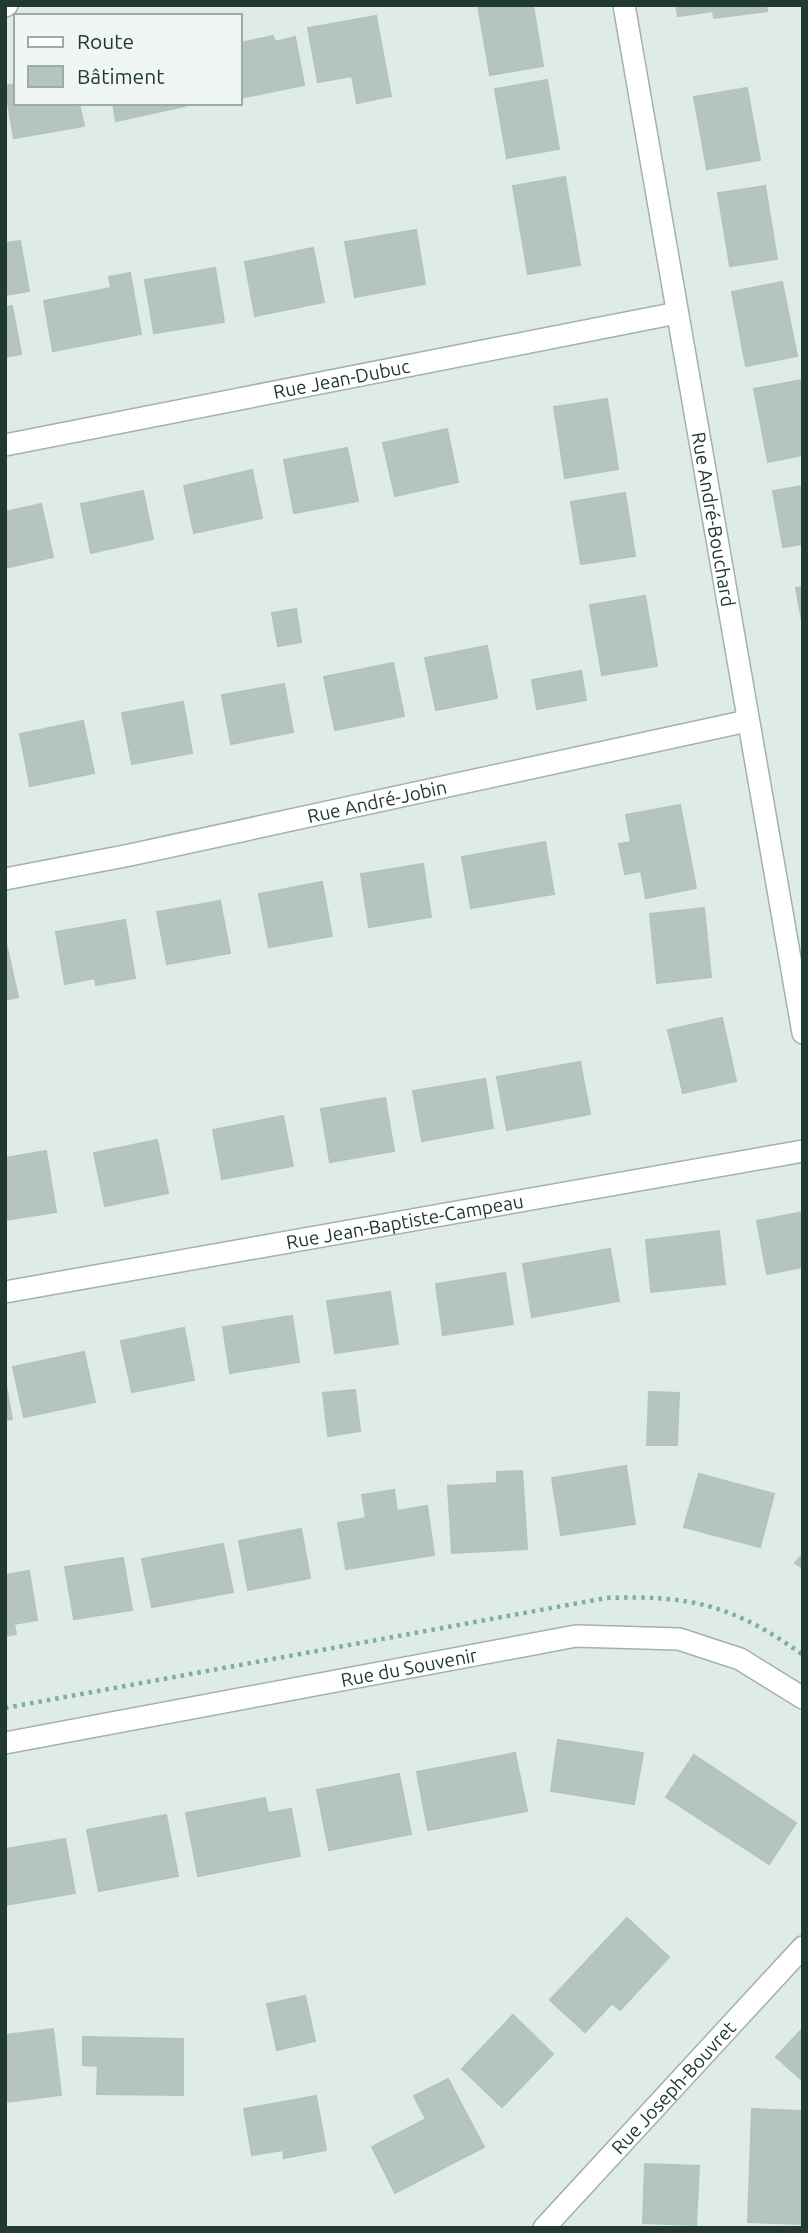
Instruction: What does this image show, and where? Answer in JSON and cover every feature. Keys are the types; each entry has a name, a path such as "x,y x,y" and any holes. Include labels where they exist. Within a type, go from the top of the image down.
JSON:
{"street":[{"name":"Rue André-Bouchard","path":"624,5 803,1033"},
{"name":"Rue Jean-Dubuc","path":"5,445 677,313"},
{"name":"Rue André-Jobin","path":"5,878 130,855 747,721"},
{"name":"Rue Jean-Baptiste-Campeau","path":"5,1292 803,1151"},
{"name":"Rue du Souvenir","path":"5,1743 576,1636 679,1639 740,1659 803,1698"},
{"name":"Rue Joseph-Bouvret","path":"544,2228 803,1947"}],"building":[{"path":"478,5 533,5 543,66 490,75"},
{"path":"676,5 766,5 767,11 714,18 713,11 678,16"},
{"path":"376,16 391,96 357,103 352,76 318,82 308,28"},
{"path":"273,36 275,42 295,37 304,85 242,98 242,43"},
{"path":"547,80 559,149 507,158 495,89"},
{"path":"14,84 14,105 79,105 84,126 14,138 5,86"},
{"path":"747,88 760,160 707,169 694,97"},
{"path":"113,105 185,106 116,121"},
{"path":"565,177 580,265 528,274 513,186"},
{"path":"765,186 777,259 730,266 718,193"},
{"path":"416,230 425,284 355,297 345,242"},
{"path":"20,241 29,291 5,295 5,243"},
{"path":"313,248 324,302 255,316 245,262"},
{"path":"215,268 224,322 154,333 145,280"},
{"path":"130,273 141,334 53,351 44,301 111,288 109,277"},
{"path":"782,282 797,356 746,366 732,292"},
{"path":"12,306 21,354 5,357 5,307"},
{"path":"802,380 803,455 768,462 754,389"},
{"path":"607,399 618,469 565,478 554,407"},
{"path":"447,429 458,482 395,496 383,443"},
{"path":"347,448 358,501 294,513 284,460"},
{"path":"252,470 262,518 194,533 184,486"},
{"path":"803,486 803,544 783,547 773,491"},
{"path":"143,491 153,539 91,553 81,504"},
{"path":"625,493 635,556 581,564 571,502"},
{"path":"41,504 53,557 5,568 5,512"},
{"path":"803,587 803,626 796,588"},
{"path":"645,596 657,666 602,675 590,605"},
{"path":"296,609 301,642 278,646 272,613"},
{"path":"487,646 497,698 436,710 425,658"},
{"path":"393,663 404,716 335,730 324,677"},
{"path":"581,671 586,700 537,709 532,680"},
{"path":"284,684 293,732 231,744 222,695"},
{"path":"183,702 192,753 132,764 122,713"},
{"path":"83,721 94,773 30,786 20,734"},
{"path":"680,805 696,888 646,898 641,871 625,874 619,844 631,842 626,815"},
{"path":"545,842 554,894 471,908 462,857"},
{"path":"423,864 431,917 369,927 361,874"},
{"path":"322,882 332,936 269,947 259,894"},
{"path":"220,901 230,953 167,964 157,912"},
{"path":"704,908 711,977 657,983 650,914"},
{"path":"125,920 135,978 96,985 95,978 65,984 56,932"},
{"path":"5,939 18,997 5,1000"},
{"path":"722,1018 736,1081 683,1093 668,1030"},
{"path":"580,1062 590,1114 507,1130 497,1077"},
{"path":"485,1079 493,1128 422,1141 413,1091"},
{"path":"385,1098 394,1151 330,1162 321,1109"},
{"path":"283,1116 293,1166 222,1179 213,1130"},
{"path":"157,1140 168,1193 105,1206 94,1153"},
{"path":"46,1151 56,1212 5,1220 5,1158"},
{"path":"803,1212 803,1267 767,1274 757,1221"},
{"path":"719,1231 725,1284 651,1292 646,1240"},
{"path":"610,1249 619,1301 532,1317 523,1264"},
{"path":"505,1273 513,1324 443,1335 436,1284"},
{"path":"390,1292 398,1344 335,1353 327,1301"},
{"path":"292,1316 299,1362 230,1373 223,1327"},
{"path":"184,1328 194,1380 132,1392 121,1341"},
{"path":"84,1352 95,1402 24,1417 13,1367"},
{"path":"5,1380 12,1419 5,1420"},
{"path":"355,1390 360,1431 328,1436 323,1393"},
{"path":"649,1392 679,1393 677,1445 647,1445"},
{"path":"626,1466 635,1524 561,1535 552,1478"},
{"path":"522,1471 527,1549 452,1553 448,1486 497,1483 497,1472"},
{"path":"699,1474 774,1494 760,1547 684,1527"},
{"path":"394,1490 397,1511 427,1506 434,1555 346,1569 338,1523 366,1518 362,1495"},
{"path":"301,1529 310,1578 248,1590 239,1541"},
{"path":"223,1544 233,1592 152,1607 142,1559"},
{"path":"803,1554 803,1568 795,1563"},
{"path":"123,1558 132,1610 74,1619 65,1567"},
{"path":"29,1571 37,1620 14,1624 16,1634 5,1636 5,1575"},
{"path":"558,1740 643,1753 634,1804 551,1791"},
{"path":"515,1753 527,1811 428,1830 417,1772"},
{"path":"694,1755 796,1823 769,1864 666,1797"},
{"path":"399,1774 411,1834 329,1850 317,1790"},
{"path":"265,1798 268,1813 291,1809 300,1856 198,1876 186,1813"},
{"path":"166,1815 178,1876 99,1891 87,1830"},
{"path":"65,1839 75,1893 5,1905 5,1849"},
{"path":"627,1918 669,1957 620,2010 612,2003 585,2032 550,2000"},
{"path":"305,1996 315,2041 277,2050 267,2004"},
{"path":"513,2015 553,2054 502,2107 462,2069"},
{"path":"803,2028 803,2081 776,2057"},
{"path":"53,2029 61,2095 5,2102 5,2035"},
{"path":"83,2037 183,2039 183,2095 97,2094 98,2066 83,2065"},
{"path":"448,2079 484,2147 395,2193 372,2147 426,2119 414,2096"},
{"path":"316,2096 326,2150 284,2158 283,2150 252,2155 244,2109"},
{"path":"752,2109 800,2111 803,2224 748,2222"},
{"path":"645,2164 699,2166 696,2225 643,2223"}]}
